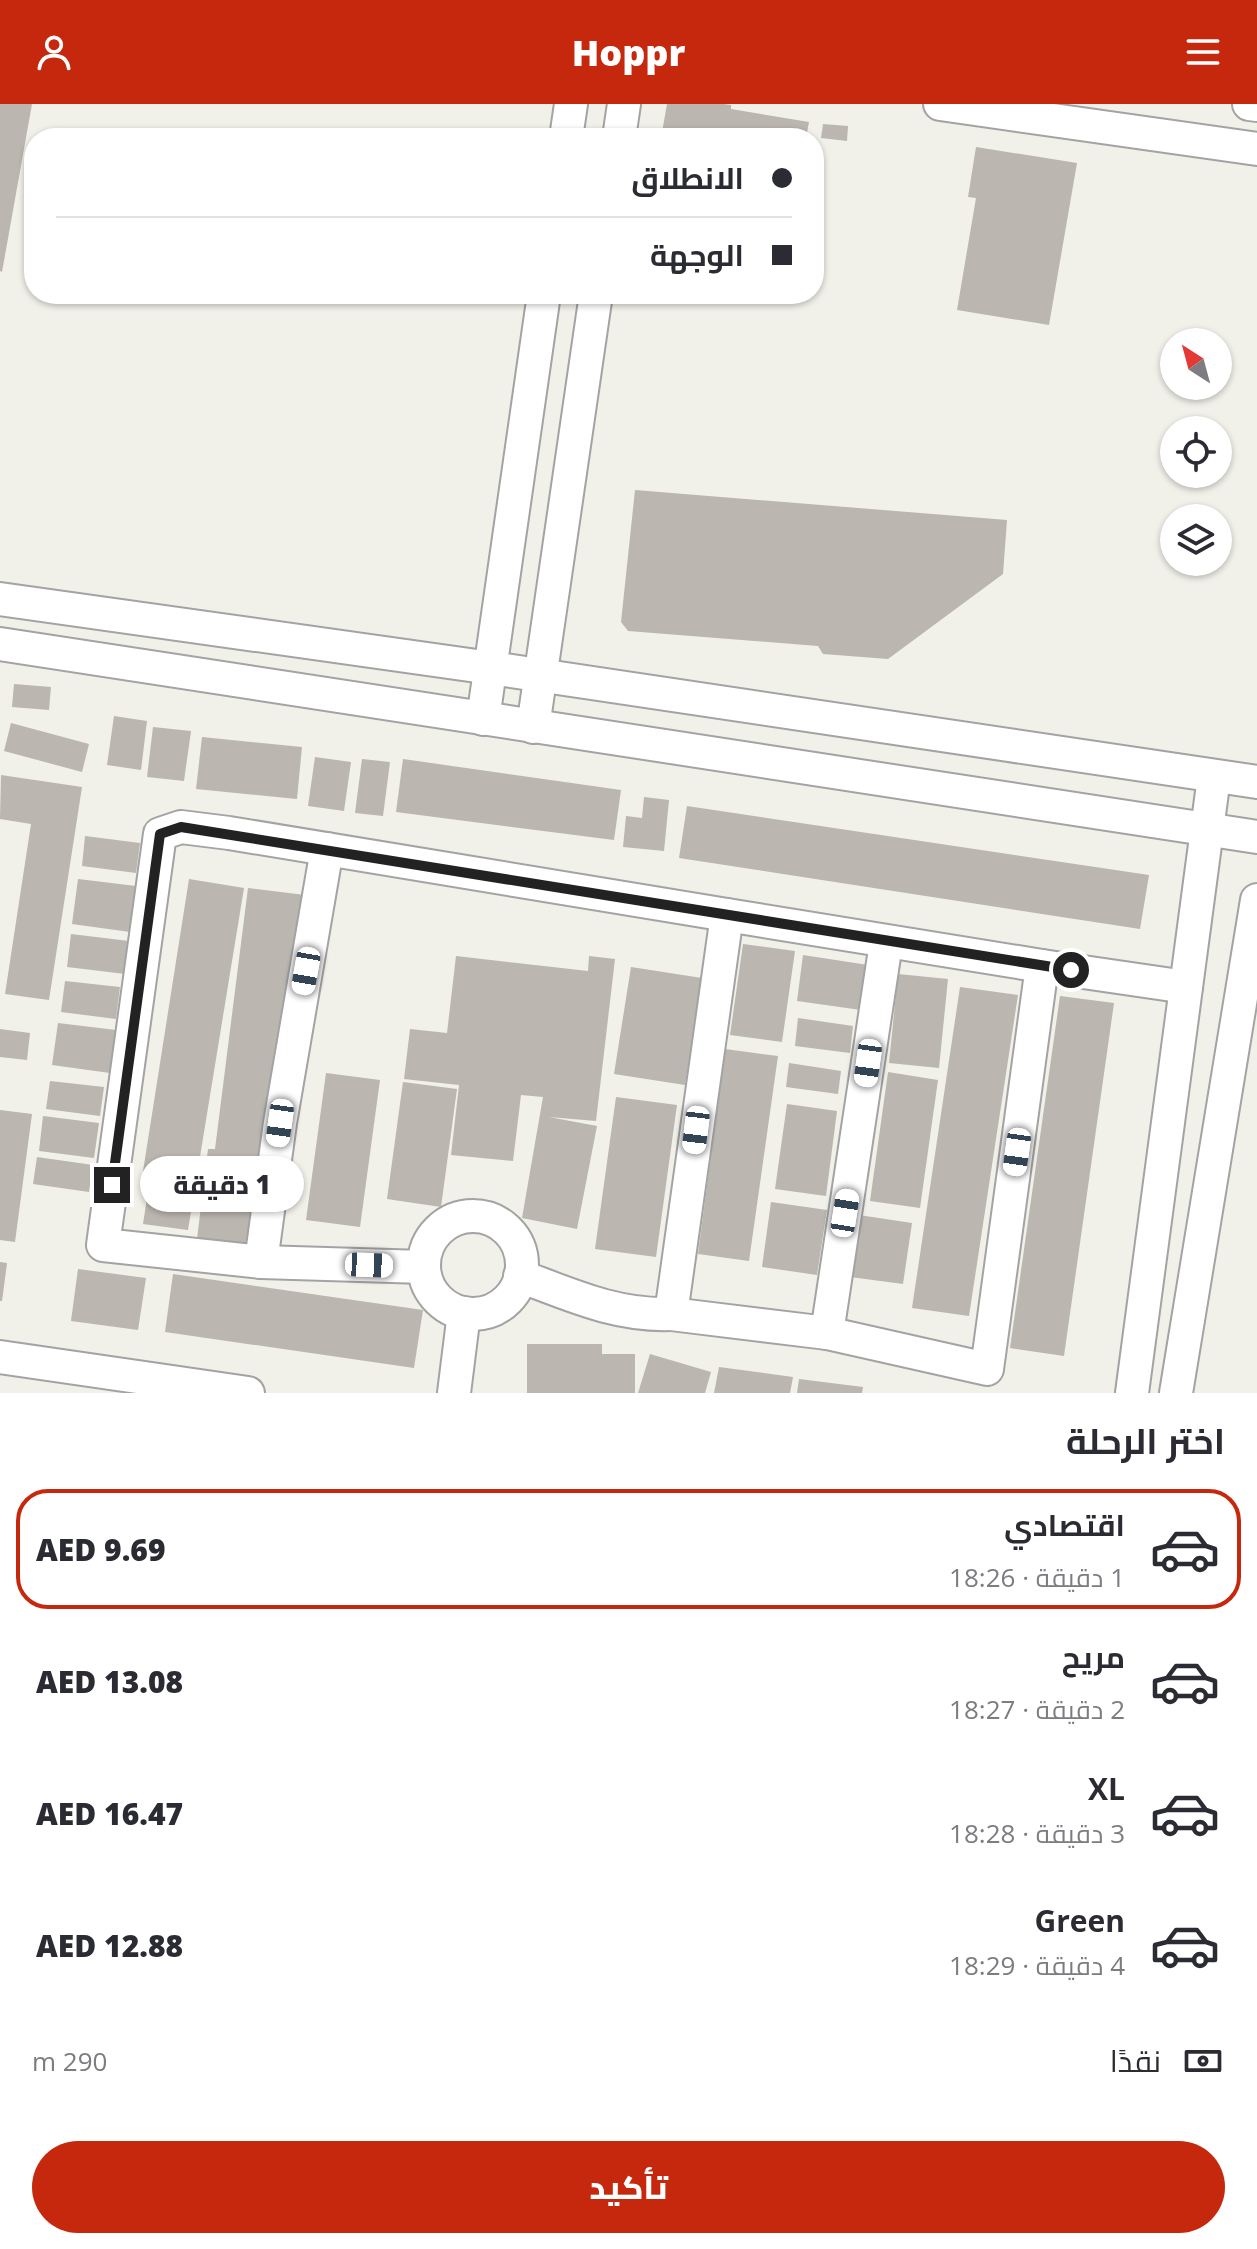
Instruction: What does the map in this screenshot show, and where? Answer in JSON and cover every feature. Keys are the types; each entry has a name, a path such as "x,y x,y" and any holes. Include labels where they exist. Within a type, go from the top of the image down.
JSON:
{"street":[{"path":"567,128 571,104"},
{"path":"620,128 624,104"},
{"path":"940,104 1257,149"},
{"path":"1249,104 1257,105"},
{"path":"483,719 543,304"},
{"path":"533,727 595,304"},
{"path":"0,599 491,668 1257,782"},
{"path":"0,644 1257,837"},
{"path":"1132,1393 1214,777"},
{"path":"424,1267 261,1262 103,1245 160,834 181,827 886,943 1186,987"},
{"path":"261,1262 280,1123 327,849"},
{"path":"1176,1393 1257,900"},
{"path":"671,1314 727,915"},
{"path":"827,1333 886,943"},
{"path":"520,1276 610,1310 639,1315 671,1314 827,1333 987,1369 1042,966"},
{"path":"478,1216 494,1221 517,1244 522,1260 520,1276 506,1301 493,1310 464,1313 448,1308 435,1298 424,1267 426,1250 434,1235 446,1224 478,1216"},
{"path":"454,1393 464,1313"},
{"path":"0,1357 248,1393"}],"building":[{"path":"0,104 32,104 28,128 24,128 24,149 0,271"},
{"path":"667,104 724,104 731,105 731,109 809,122 808,128 663,128"},
{"path":"823,124 848,126 847,141 824,138"},
{"path":"976,147 1077,163 1049,325 957,310 976,198 968,197"},
{"path":"635,490 1007,520 1003,574 888,659 823,654 818,646 628,631 621,622"},
{"path":"14,684 51,687 49,710 12,707"},
{"path":"114,716 147,721 141,770 107,765"},
{"path":"11,723 89,744 82,772 4,751"},
{"path":"153,727 191,731 184,781 147,777"},
{"path":"202,737 302,747 297,799 196,789"},
{"path":"315,757 351,762 344,811 308,806"},
{"path":"362,759 390,762 383,816 355,813"},
{"path":"403,759 621,790 614,840 396,812"},
{"path":"1,775 82,787 49,1000 5,994 31,824 0,819"},
{"path":"644,797 669,800 664,851 623,847 626,816 642,818"},
{"path":"687,806 1149,875 1140,929 679,858"},
{"path":"85,836 140,843 136,873 82,866"},
{"path":"78,879 136,886 130,932 72,924"},
{"path":"189,879 244,888 188,1230 143,1224 149,1185 141,1184"},
{"path":"248,888 305,895 260,1247 197,1239 208,1149 215,1149"},
{"path":"71,934 129,941 125,974 67,967"},
{"path":"743,944 795,951 782,1042 730,1035"},
{"path":"803,955 868,965 861,1010 797,1001"},
{"path":"456,956 588,971 589,956 615,959 596,1121 549,1117 597,1126 577,1229 522,1218 543,1097 521,1095 513,1161 451,1155 459,1085 404,1079 410,1029 447,1033"},
{"path":"631,967 702,978 685,1085 614,1074"},
{"path":"898,974 948,979 939,1068 889,1063"},
{"path":"65,981 120,987 116,1019 61,1012"},
{"path":"960,987 1018,995 969,1316 912,1308"},
{"path":"1060,996 1114,1003 1064,1356 1010,1348"},
{"path":"798,1018 853,1026 850,1053 795,1046"},
{"path":"58,1023 116,1030 110,1073 52,1065"},
{"path":"0,1029 30,1033 27,1060 0,1057"},
{"path":"725,1049 778,1056 749,1261 698,1254"},
{"path":"789,1063 841,1071 838,1094 786,1087"},
{"path":"888,1072 938,1080 920,1208 870,1201"},
{"path":"326,1073 380,1080 360,1227 306,1220"},
{"path":"50,1081 104,1087 100,1116 46,1109"},
{"path":"403,1082 457,1089 441,1207 387,1199"},
{"path":"616,1097 677,1105 656,1257 595,1249"},
{"path":"787,1104 837,1111 826,1196 775,1189"},
{"path":"0,1110 32,1114 15,1242 0,1240"},
{"path":"43,1116 99,1123 94,1158 39,1151"},
{"path":"37,1157 93,1165 89,1192 33,1184"},
{"path":"771,1202 827,1210 817,1275 762,1267"},
{"path":"859,1215 912,1223 903,1284 850,1277"},
{"path":"0,1262 7,1263 2,1301 0,1301"},
{"path":"78,1269 146,1278 138,1330 71,1321"},
{"path":"173,1274 423,1310 414,1368 165,1332"},
{"path":"527,1344 602,1344 602,1354 635,1354 635,1393 527,1393"},
{"path":"650,1354 711,1372 705,1393 638,1393"},
{"path":"719,1367 793,1377 790,1393 714,1393"},
{"path":"799,1379 863,1387 862,1393 797,1393"}],"route":[{"path":"112,1185 160,834 181,827 886,943 1071,970"}]}
